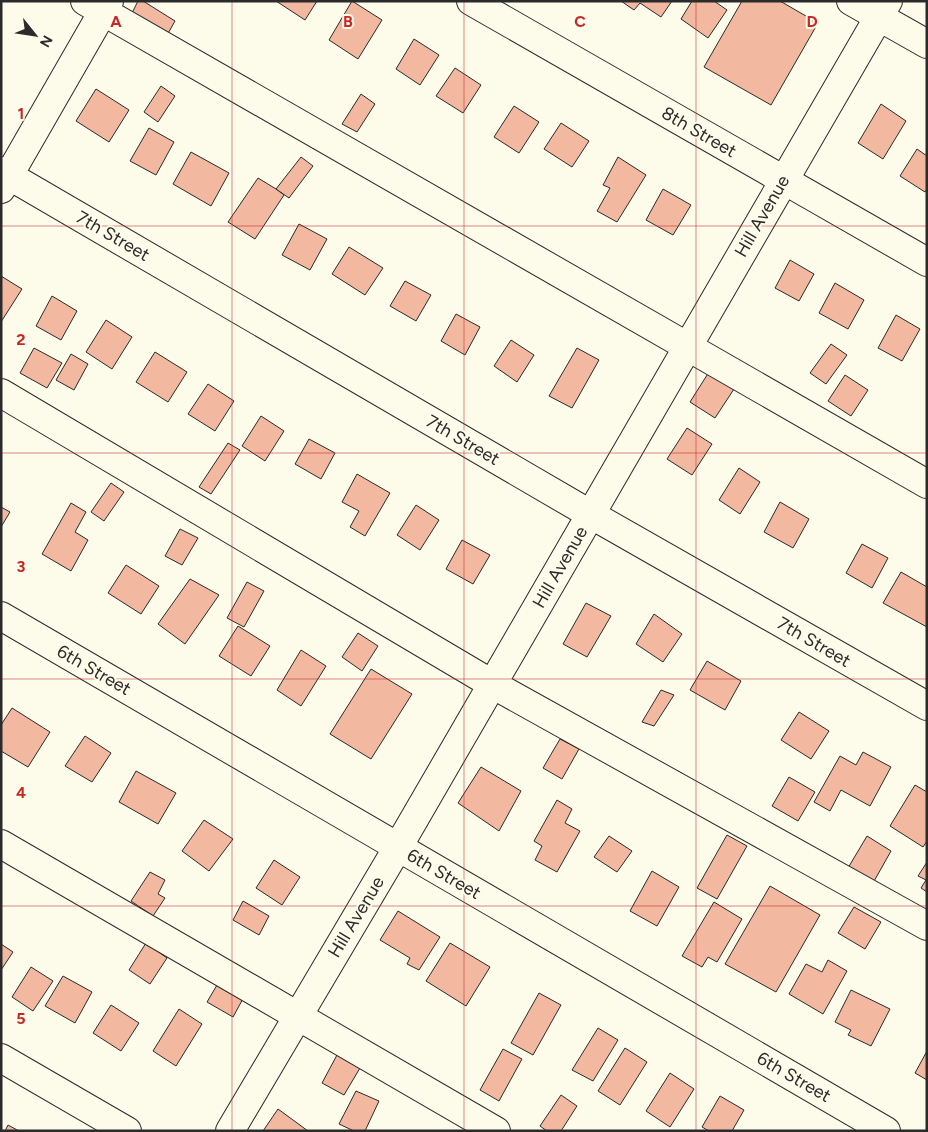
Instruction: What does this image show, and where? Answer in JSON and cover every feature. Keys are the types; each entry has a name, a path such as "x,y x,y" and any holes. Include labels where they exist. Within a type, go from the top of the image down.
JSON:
{"street":[{"name":"8th Street","path":"471,1 927,262"},
{"path":"851,1 883,9 927,44"},
{"path":"4,179 99,5 686,347 927,484"},
{"name":"Hill Avenue","path":"230,1131 398,847 883,9"},
{"name":"7th Street","path":"4,179 927,706"},
{"path":"1,393 492,684 927,926"},
{"name":"6th Street","path":"1,616 886,1131"},
{"path":"1,844 496,1131"},
{"path":"1,1058 127,1131"}],"building":[{"path":"138,1 143,1 175,21 166,37 131,15"},
{"path":"276,1 317,1 305,20"},
{"path":"352,1 382,20 358,59 329,40"},
{"path":"621,1 672,1 661,17 640,3 634,10"},
{"path":"692,1 714,1 727,10 708,38 681,19"},
{"path":"742,1 780,1 818,23 771,105 704,67"},
{"path":"414,39 439,55 420,85 396,69"},
{"path":"455,68 481,85 463,113 436,96"},
{"path":"161,86 175,96 158,122 144,112"},
{"path":"96,89 129,110 109,142 76,121"},
{"path":"361,94 375,104 357,132 342,124"},
{"path":"881,104 906,121 883,159 858,143"},
{"path":"514,106 539,122 519,153 494,137"},
{"path":"561,123 589,141 572,167 544,149"},
{"path":"149,128 174,142 156,175 130,161"},
{"path":"917,149 927,156 927,189 925,192 900,176"},
{"path":"191,152 229,173 211,206 173,184"},
{"path":"301,157 313,166 289,198 276,189"},
{"path":"618,157 646,175 617,222 597,211 610,188 603,185"},
{"path":"258,178 284,195 255,239 228,222"},
{"path":"663,189 691,205 673,235 646,220"},
{"path":"299,224 327,239 310,270 282,255"},
{"path":"349,247 383,268 365,295 332,274"},
{"path":"790,260 814,274 799,301 775,288"},
{"path":"1,276 22,289 1,322"},
{"path":"405,281 431,295 416,321 390,306"},
{"path":"835,283 864,300 848,329 819,313"},
{"path":"52,296 77,311 61,340 36,326"},
{"path":"456,314 480,327 465,355 441,341"},
{"path":"896,315 920,329 902,361 878,348"},
{"path":"106,320 132,337 112,369 86,352"},
{"path":"511,340 534,355 517,382 494,366"},
{"path":"831,344 847,355 826,384 810,373"},
{"path":"34,348 62,363 47,388 20,373"},
{"path":"577,348 599,360 572,408 549,396"},
{"path":"155,352 187,372 168,402 136,382"},
{"path":"71,354 88,364 74,390 56,380"},
{"path":"709,372 734,389 715,418 690,402"},
{"path":"845,375 868,390 851,416 828,401"},
{"path":"208,384 234,401 215,431 188,414"},
{"path":"261,416 284,431 265,461 242,446"},
{"path":"687,428 712,444 692,475 667,459"},
{"path":"309,439 335,453 321,479 295,464"},
{"path":"228,443 240,450 211,494 199,487"},
{"path":"739,468 760,482 740,514 719,500"},
{"path":"357,474 390,493 365,536 350,527 359,511 342,502"},
{"path":"111,483 124,492 104,521 91,512"},
{"path":"780,502 809,519 793,548 764,532"},
{"path":"71,503 86,512 75,532 88,540 71,571 42,554"},
{"path":"416,505 439,520 420,550 397,535"},
{"path":"1,507 10,512 1,527"},
{"path":"180,529 198,538 182,565 165,556"},
{"path":"462,540 490,555 473,584 446,569"},
{"path":"862,544 888,558 872,588 846,573"},
{"path":"126,565 159,586 141,614 108,593"},
{"path":"901,572 927,587 927,627 883,603"},
{"path":"190,579 219,595 185,644 158,624"},
{"path":"247,582 264,591 244,627 227,618"},
{"path":"586,603 611,616 587,657 563,644"},
{"path":"654,614 682,634 663,662 636,644"},
{"path":"238,626 270,646 251,676 219,656"},
{"path":"358,633 378,646 362,671 342,657"},
{"path":"301,650 326,666 301,706 277,690"},
{"path":"707,661 741,681 725,710 690,690"},
{"path":"371,669 412,694 371,759 330,734"},
{"path":"661,690 674,695 654,726 642,722"},
{"path":"12,708 50,732 28,767 1,751 1,725"},
{"path":"799,712 829,731 811,759 781,740"},
{"path":"85,736 111,753 92,782 65,766"},
{"path":"560,739 579,749 562,779 543,768"},
{"path":"863,752 891,767 870,806 841,790 830,811 814,802 840,756 856,765"},
{"path":"481,767 521,791 499,831 458,803"},
{"path":"136,771 176,793 158,824 119,802"},
{"path":"789,777 815,792 798,821 772,806"},
{"path":"915,785 927,792 927,841 923,847 890,826"},
{"path":"557,800 572,809 565,823 580,831 557,872 535,860 542,846 534,841"},
{"path":"204,820 233,839 209,871 182,851"},
{"path":"727,835 747,846 717,899 697,888"},
{"path":"609,836 632,851 617,872 594,857"},
{"path":"867,836 891,851 873,883 848,868"},
{"path":"274,860 300,877 282,905 256,888"},
{"path":"927,862 927,892 921,888 926,880 918,876"},
{"path":"652,871 679,887 657,926 630,911"},
{"path":"150,872 165,880 158,894 165,898 153,916 131,901"},
{"path":"770,886 820,915 776,992 725,964"},
{"path":"243,901 269,916 259,935 233,920"},
{"path":"714,902 742,919 717,962 708,957 702,967 682,956"},
{"path":"854,907 881,922 865,949 838,933"},
{"path":"398,911 440,937 419,970 407,964 410,958 380,940"},
{"path":"146,943 167,958 150,984 129,970"},
{"path":"450,943 490,967 466,1006 426,981"},
{"path":"1,944 13,952 1,970"},
{"path":"828,960 847,971 823,1014 789,994 806,964 822,972"},
{"path":"31,967 53,981 33,1011 12,997"},
{"path":"63,976 92,992 75,1023 45,1006"},
{"path":"220,980 245,995 233,1017 207,1002"},
{"path":"851,990 890,1009 871,1046 848,1035 851,1030 835,1022"},
{"path":"539,993 561,1005 533,1055 511,1043"},
{"path":"111,1005 139,1023 121,1051 93,1033"},
{"path":"179,1009 202,1024 176,1066 153,1051"},
{"path":"598,1028 618,1040 593,1081 572,1070"},
{"path":"625,1048 647,1062 620,1105 598,1091"},
{"path":"503,1049 522,1059 499,1101 480,1090"},
{"path":"927,1051 927,1080 915,1073"},
{"path":"337,1055 360,1068 344,1095 322,1083"},
{"path":"670,1073 694,1089 670,1127 646,1111"},
{"path":"356,1091 379,1101 365,1131 354,1131 339,1124"},
{"path":"561,1095 577,1106 561,1131 547,1131 540,1126"},
{"path":"720,1096 744,1110 732,1131 709,1131 702,1127"},
{"path":"278,1109 308,1131 263,1131"},
{"path":"8,1125 19,1131 5,1131"}]}
